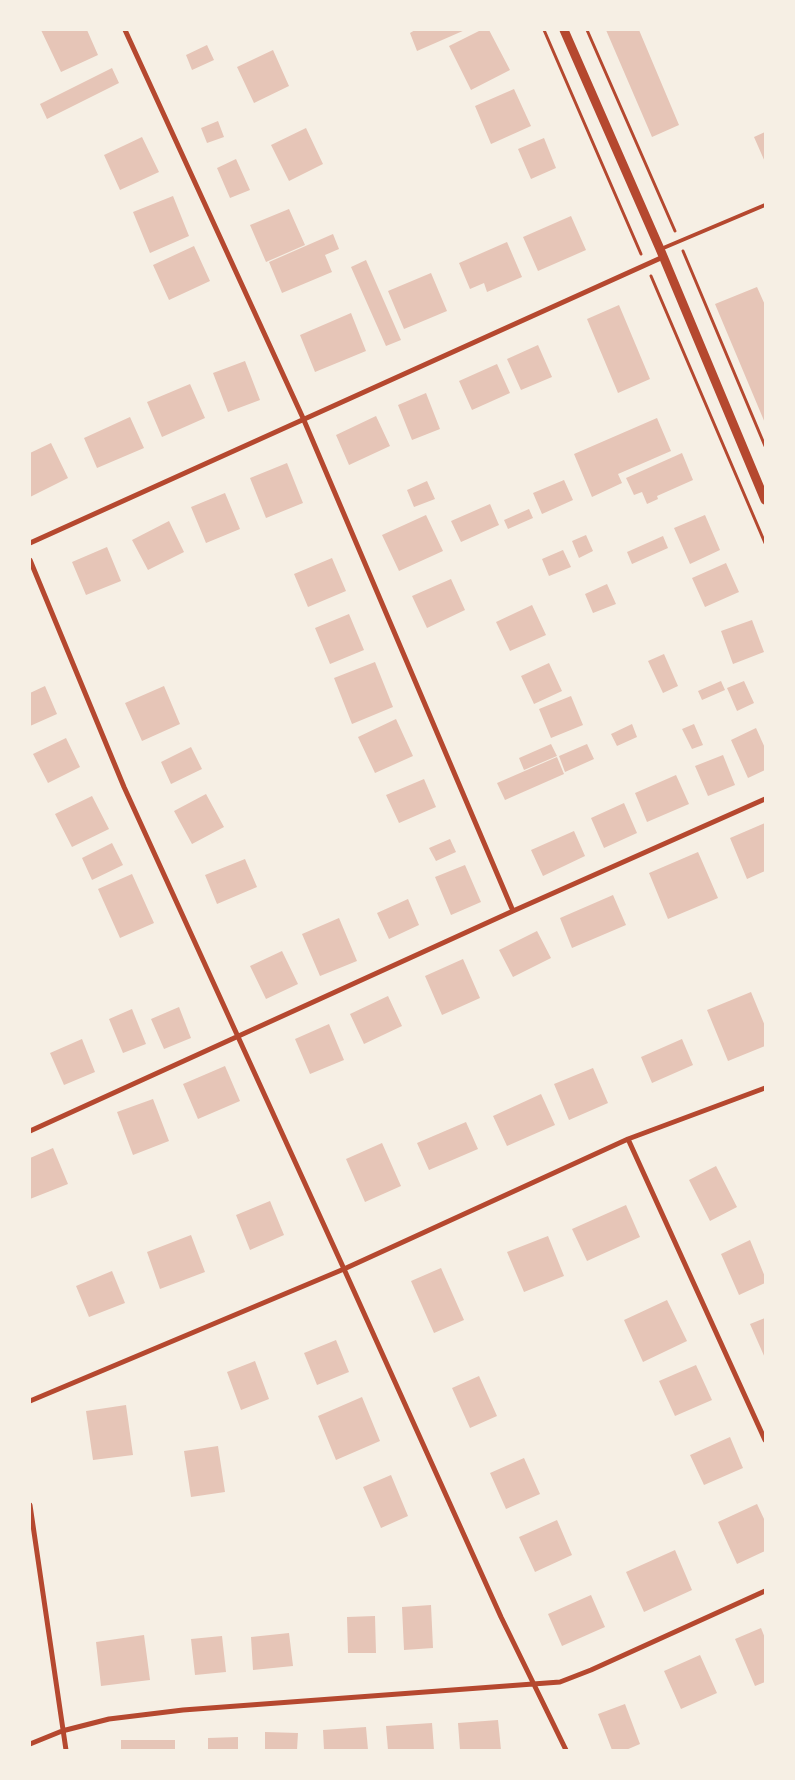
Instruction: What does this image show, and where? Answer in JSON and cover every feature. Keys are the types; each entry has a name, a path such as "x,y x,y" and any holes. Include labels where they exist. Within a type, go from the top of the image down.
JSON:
{"street":[{"path":"125,30 303,418 513,910"},
{"path":"564,30 661,253 765,500"},
{"path":"30,543 303,418 646,265 661,253"},
{"path":"30,560 124,787 501,1618 566,1750"},
{"path":"30,1131 513,910 765,798"},
{"path":"30,1401 344,1269 628,1139 765,1088"},
{"path":"628,1139 765,1440"},
{"path":"30,1506 66,1750"},
{"path":"30,1744 62,1731 109,1719 183,1710 560,1682 591,1670 765,1591"}],"lane":[{"path":"661,253 765,205"}],"path":[{"path":"544,30 765,543"}],"building":[{"path":"41,30 87,30 98,55 61,72"},
{"path":"415,30 465,30 417,51 410,33"},
{"path":"481,30 489,30 510,70 471,90 449,46"},
{"path":"606,30 639,30 679,125 652,137"},
{"path":"207,45 214,60 192,70 186,55"},
{"path":"273,50 289,86 254,103 237,67"},
{"path":"112,68 119,83 47,119 40,104"},
{"path":"514,89 531,126 491,144 475,106"},
{"path":"218,121 224,137 207,143 201,128"},
{"path":"306,128 323,164 289,181 271,145"},
{"path":"765,132 765,162 754,137"},
{"path":"142,137 159,172 120,190 104,155"},
{"path":"544,138 556,168 531,179 518,149"},
{"path":"236,159 250,190 230,198 217,168"},
{"path":"173,196 189,236 150,253 133,212"},
{"path":"289,209 305,245 266,262 250,225"},
{"path":"571,216 586,250 538,271 523,237"},
{"path":"333,234 339,249 325,255 332,272 282,293 269,262"},
{"path":"507,242 522,277 487,292 484,283 470,289 459,263"},
{"path":"194,246 210,281 169,300 153,265"},
{"path":"366,260 401,340 386,346 351,267"},
{"path":"431,273 447,311 404,329 388,291"},
{"path":"757,287 765,305 765,423 715,304"},
{"path":"619,305 650,379 618,393 587,319"},
{"path":"351,313 366,351 315,372 300,335"},
{"path":"538,345 552,377 521,390 507,359"},
{"path":"245,361 260,400 228,412 213,373"},
{"path":"497,364 510,393 472,410 459,381"},
{"path":"190,384 205,418 162,437 147,402"},
{"path":"426,393 440,429 412,440 398,405"},
{"path":"376,416 390,446 349,465 336,435"},
{"path":"130,417 144,448 97,468 84,438"},
{"path":"657,418 671,451 618,474 622,483 592,497 574,454"},
{"path":"51,443 68,478 30,497 30,453"},
{"path":"682,453 693,480 657,496 658,499 647,504 642,492 634,495 626,478"},
{"path":"287,463 303,503 266,518 250,478"},
{"path":"564,480 573,500 542,514 533,493"},
{"path":"427,481 435,499 414,507 407,490"},
{"path":"225,493 240,529 206,543 191,507"},
{"path":"490,504 499,525 461,542 451,521"},
{"path":"529,509 533,518 508,529 504,520"},
{"path":"426,515 443,551 399,571 382,535"},
{"path":"705,515 720,550 690,564 674,528"},
{"path":"169,521 184,552 148,570 132,540"},
{"path":"586,535 593,551 579,558 572,541"},
{"path":"663,536 668,548 632,564 627,552"},
{"path":"107,547 121,581 86,595 72,562"},
{"path":"563,550 571,567 549,576 542,559"},
{"path":"332,558 346,591 308,607 294,574"},
{"path":"726,563 739,592 705,607 692,578"},
{"path":"451,579 465,610 427,628 412,596"},
{"path":"607,584 616,604 593,613 585,594"},
{"path":"532,605 546,635 510,651 496,622"},
{"path":"349,614 364,650 330,664 315,628"},
{"path":"752,620 764,652 733,664 721,631"},
{"path":"664,654 678,686 663,693 648,661"},
{"path":"375,662 393,707 352,724 334,678"},
{"path":"549,663 562,691 534,704 521,676"},
{"path":"721,681 725,690 702,700 698,691"},
{"path":"744,681 754,703 737,711 727,688"},
{"path":"45,686 57,714 30,726 30,693"},
{"path":"164,686 180,724 142,741 125,703"},
{"path":"571,696 583,725 551,738 539,709"},
{"path":"396,719 413,756 375,773 358,737"},
{"path":"632,724 637,737 617,746 611,734"},
{"path":"694,724 703,745 692,749 682,729"},
{"path":"756,728 765,748 765,770 748,778 731,740"},
{"path":"66,738 80,767 48,783 33,754"},
{"path":"551,744 557,756 524,770 519,758"},
{"path":"587,744 594,759 565,772 559,756"},
{"path":"191,747 202,769 171,784 161,762"},
{"path":"723,755 735,785 708,796 695,766"},
{"path":"557,757 564,774 505,800 497,783"},
{"path":"676,775 689,804 647,822 635,793"},
{"path":"424,779 436,807 399,823 386,795"},
{"path":"206,794 224,827 192,844 174,811"},
{"path":"92,796 109,829 72,847 55,814"},
{"path":"624,803 637,833 604,848 591,818"},
{"path":"765,823 765,871 747,879 730,838"},
{"path":"574,831 585,856 543,876 531,850"},
{"path":"450,839 456,852 436,861 429,848"},
{"path":"112,843 123,865 92,880 82,858"},
{"path":"698,852 718,898 668,919 649,873"},
{"path":"245,859 257,887 217,904 205,875"},
{"path":"465,865 481,902 451,915 435,877"},
{"path":"132,874 154,923 120,938 98,889"},
{"path":"613,895 626,925 572,948 560,918"},
{"path":"408,899 419,925 389,939 377,913"},
{"path":"339,918 357,961 320,976 302,934"},
{"path":"537,931 551,958 513,977 499,950"},
{"path":"282,951 298,984 266,999 250,966"},
{"path":"463,959 480,998 442,1015 425,976"},
{"path":"751,992 765,1026 765,1046 728,1061 707,1010"},
{"path":"388,996 402,1026 364,1044 350,1014"},
{"path":"179,1007 191,1038 164,1049 151,1019"},
{"path":"132,1009 146,1044 123,1053 109,1019"},
{"path":"329,1024 344,1060 310,1074 295,1039"},
{"path":"82,1039 95,1072 64,1085 50,1053"},
{"path":"682,1039 693,1065 652,1083 641,1057"},
{"path":"225,1066 240,1101 198,1119 183,1084"},
{"path":"593,1068 608,1103 569,1120 554,1084"},
{"path":"541,1094 555,1125 507,1146 493,1116"},
{"path":"153,1099 169,1141 133,1155 117,1112"},
{"path":"466,1122 478,1149 429,1170 417,1143"},
{"path":"382,1143 401,1186 365,1202 346,1159"},
{"path":"53,1148 68,1184 30,1199 30,1158"},
{"path":"716,1166 737,1207 710,1221 689,1180"},
{"path":"270,1201 284,1235 250,1250 236,1215"},
{"path":"626,1205 640,1237 587,1261 572,1229"},
{"path":"191,1235 205,1272 160,1289 147,1252"},
{"path":"548,1236 564,1276 524,1292 507,1252"},
{"path":"750,1240 765,1277 765,1283 739,1295 721,1254"},
{"path":"441,1268 464,1320 434,1333 411,1281"},
{"path":"112,1271 125,1303 89,1317 76,1286"},
{"path":"667,1300 687,1341 643,1362 624,1320"},
{"path":"765,1318 765,1358 750,1324"},
{"path":"336,1340 349,1372 317,1385 304,1353"},
{"path":"255,1361 269,1399 241,1410 227,1372"},
{"path":"696,1365 712,1400 675,1416 659,1381"},
{"path":"479,1376 497,1416 470,1428 452,1388"},
{"path":"362,1397 380,1441 336,1460 318,1416"},
{"path":"126,1405 133,1455 93,1460 86,1411"},
{"path":"730,1437 743,1468 704,1485 690,1455"},
{"path":"218,1446 225,1492 191,1497 184,1451"},
{"path":"524,1458 540,1494 506,1509 490,1473"},
{"path":"391,1475 408,1516 381,1528 363,1487"},
{"path":"757,1504 765,1521 765,1551 737,1564 718,1522"},
{"path":"557,1520 572,1555 535,1572 519,1537"},
{"path":"675,1550 692,1590 644,1612 626,1572"},
{"path":"591,1595 605,1627 562,1646 548,1614"},
{"path":"431,1605 433,1648 404,1650 402,1607"},
{"path":"375,1616 376,1653 348,1653 347,1617"},
{"path":"761,1628 765,1638 765,1682 755,1686 735,1639"},
{"path":"289,1633 293,1666 253,1670 251,1637"},
{"path":"144,1635 150,1680 101,1686 96,1642"},
{"path":"222,1636 226,1672 195,1675 191,1639"},
{"path":"700,1655 717,1693 681,1709 664,1671"},
{"path":"625,1704 640,1744 626,1750 612,1750 598,1714"},
{"path":"498,1720 501,1750 460,1750 458,1723"},
{"path":"432,1723 434,1750 388,1750 386,1726"},
{"path":"366,1727 368,1750 324,1750 323,1730"},
{"path":"265,1732 298,1733 297,1750 265,1750"},
{"path":"238,1737 238,1750 208,1750 208,1738"},
{"path":"121,1740 175,1740 175,1750 121,1750"}]}
